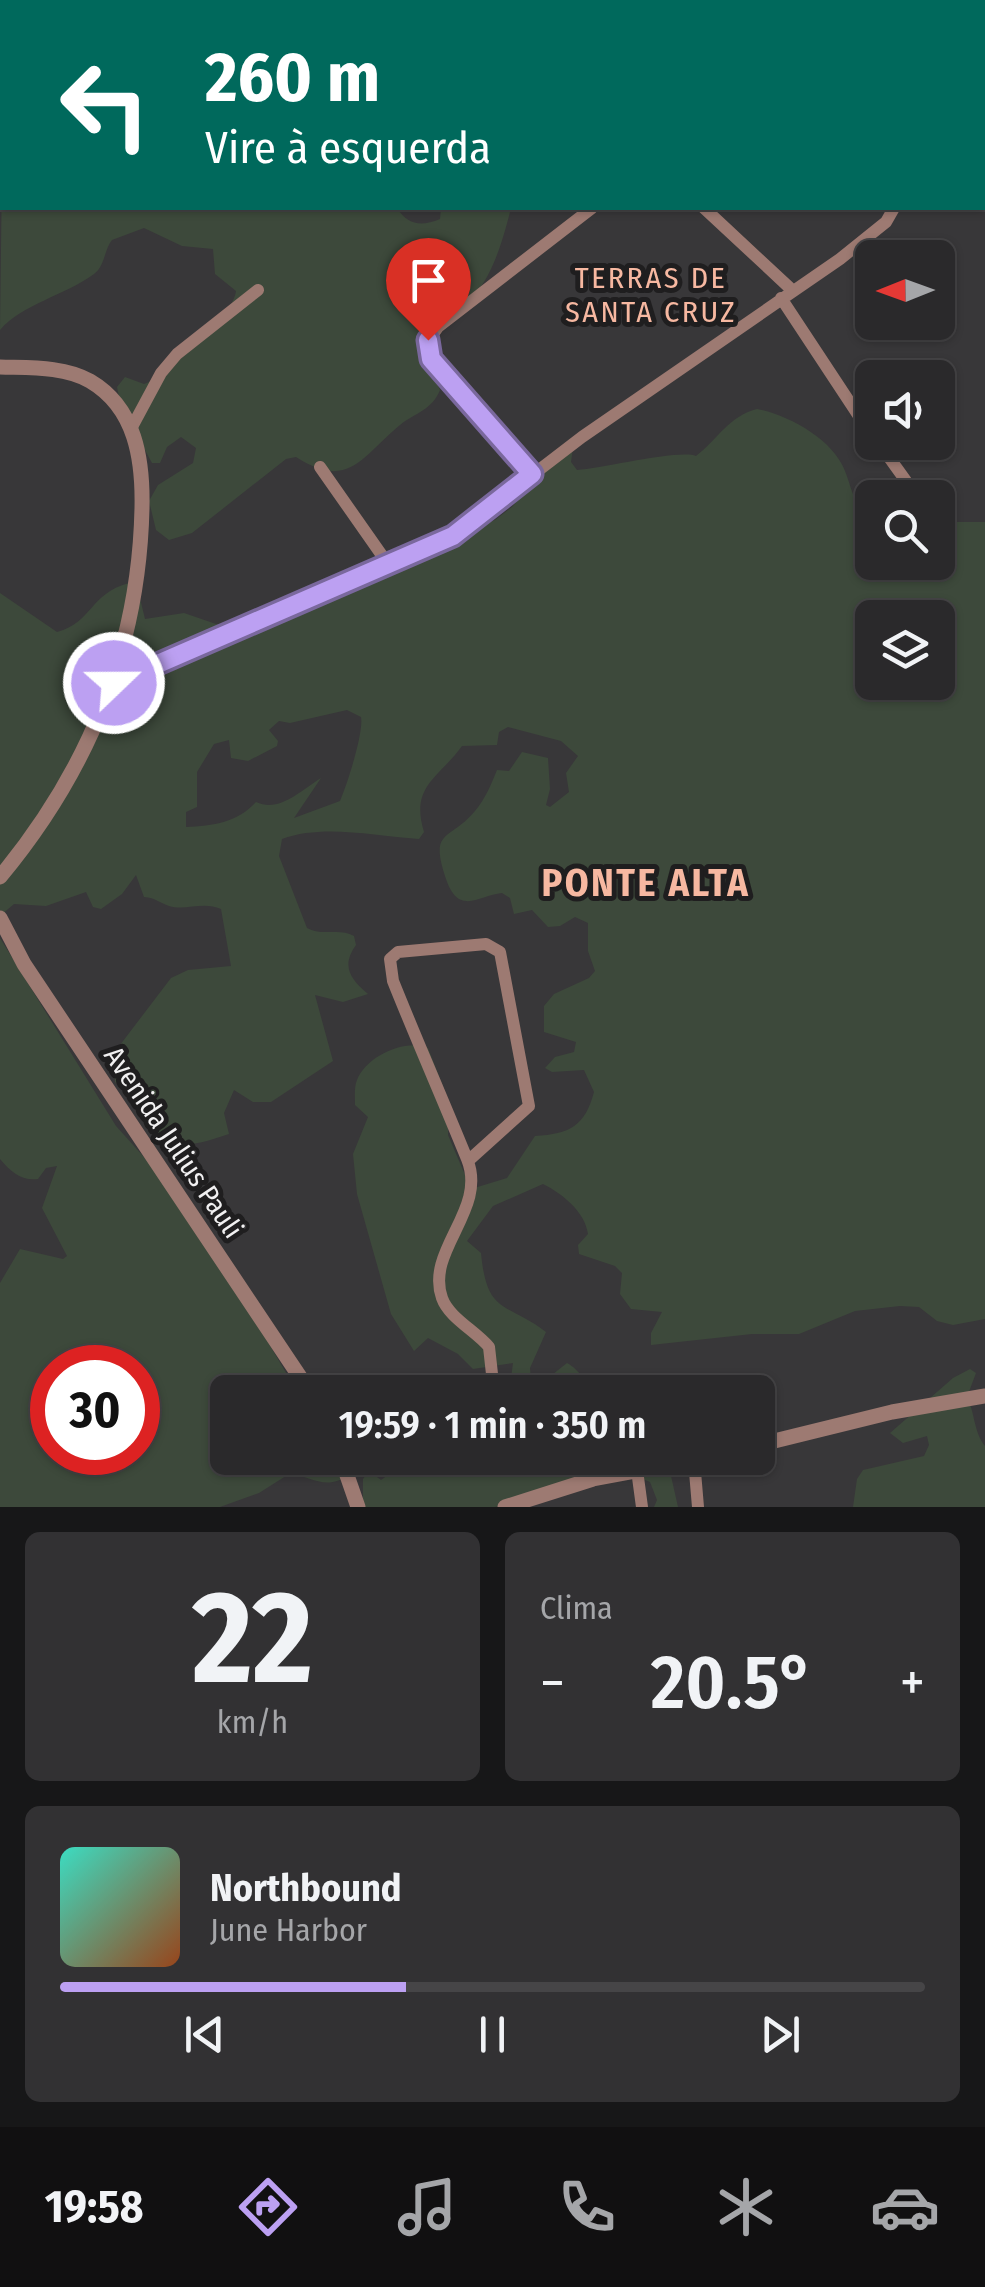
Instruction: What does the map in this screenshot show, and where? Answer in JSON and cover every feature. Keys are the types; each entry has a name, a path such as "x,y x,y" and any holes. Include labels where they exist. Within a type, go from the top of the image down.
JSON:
{"street":[{"path":"532,474 431,359 426,344 438,327 589,210"},
{"path":"706,210 786,294 855,408"},
{"path":"114,683 453,536 532,474 872,234 892,210"},
{"path":"132,427 161,373 177,354 258,290"},
{"path":"0,367 66,372 89,381 132,427 142,483 137,592 114,683 72,775 46,818 0,877"},
{"path":"320,468 388,564"},
{"name":"Avenida Julius Pauli","path":"0,918 24,964 299,1375"},
{"path":"468,1161 529,1106 500,952 486,944 398,952 390,959 393,982 468,1161 466,1215 440,1266 439,1286 443,1302 489,1347 492,1375"},
{"path":"775,1441 892,1412 985,1396"},
{"path":"351,1475 358,1507"},
{"path":"505,1507 612,1475"},
{"path":"638,1475 642,1507"},
{"path":"698,1507 699,1475"}],"green space":[{"path":"1,210 399,210 410,221 421,224 440,219 441,210 510,210 485,281 435,345 434,372 440,390 432,402 353,466 329,471 296,457 286,459 192,533 169,540 156,530 149,501 158,485 193,463 196,448 181,437 167,447 160,463 152,463 121,406 117,387 125,377 144,384 154,380 225,313 236,291 215,274 213,249 182,246 144,228 112,240 94,274 20,313 0,330"},
{"path":"757,409 782,417 808,430 839,459 855,497 855,580 955,580 955,522 985,522 985,1319 953,1325 937,1321 919,1307 900,1306 855,1311 799,1334 752,1334 651,1345 651,1333 662,1312 631,1309 620,1294 622,1273 615,1266 579,1254 578,1245 588,1234 583,1218 565,1198 543,1184 493,1206 467,1241 481,1253 494,1298 546,1332 531,1375 511,1375 513,1363 473,1369 458,1354 428,1338 414,1351 391,1314 357,1194 353,1154 368,1117 355,1105 355,1086 369,1063 388,1051 409,1045 428,1048 448,1099 448,1135 471,1189 507,1178 535,1136 567,1130 586,1113 594,1092 584,1070 552,1072 545,1068 555,1057 574,1052 576,1042 544,1032 544,1006 554,994 589,978 595,971 588,951 588,923 575,917 560,926 548,927 532,910 514,914 510,898 502,893 463,901 451,891 440,851 444,838 479,806 497,770 509,771 522,752 548,758 550,789 546,805 550,807 569,792 566,773 578,756 561,741 508,727 499,732 497,745 462,746 429,784 421,804 424,832 419,839 315,832 282,839 279,856 307,928 354,936 356,945 348,966 356,983 368,994 343,1002 315,995 333,1061 271,1102 253,1102 234,1090 224,1113 229,1134 182,1145 169,1142 115,1082 114,1067 120,1045 171,978 188,970 231,966 221,909 175,907 144,897 136,875 122,894 101,909 93,907 86,892 46,906 14,904 1,915 0,933 0,593 57,632 78,622 106,594 129,583 138,590 145,619 184,613 216,624 235,623 283,608 332,599 399,559 495,520 512,507 551,463 573,448 571,462 577,470 658,457 696,456 731,422","holes":["347,710 361,717 354,759 340,801 294,818 321,778 281,803 256,802 224,822 186,827 186,812 197,807 197,772 214,744 229,740 231,758 248,761 277,746 278,741 269,730 279,721 290,723"]},
{"path":"0,938 116,1126 152,1166 248,1308 287,1375 210,1375 210,1475 287,1475 259,1493 220,1507 0,1507 0,1283 20,1249 63,1259 67,1256 42,1208 57,1166 46,1168 38,1179 26,1179 0,1159"},
{"path":"567,1363 580,1375 552,1375"},
{"path":"970,1369 976,1373 967,1397 985,1446 985,1507 853,1507 857,1479 863,1470 924,1456 929,1445 927,1436 903,1443 890,1433 953,1378"},
{"path":"293,1475 347,1475 338,1481"},
{"path":"374,1475 381,1480 388,1475 603,1475 495,1507 363,1507 363,1479"},
{"path":"619,1475 671,1475 678,1507 654,1507 657,1500 650,1482"}],"district":[{"name":"TERRAS DE SANTA CRUZ","path":"651,295"},
{"name":"PONTE ALTA","path":"646,883"}],"route":[{"path":"114,683 453,536 532,474 468,396 431,359 426,348 428,340"}]}
